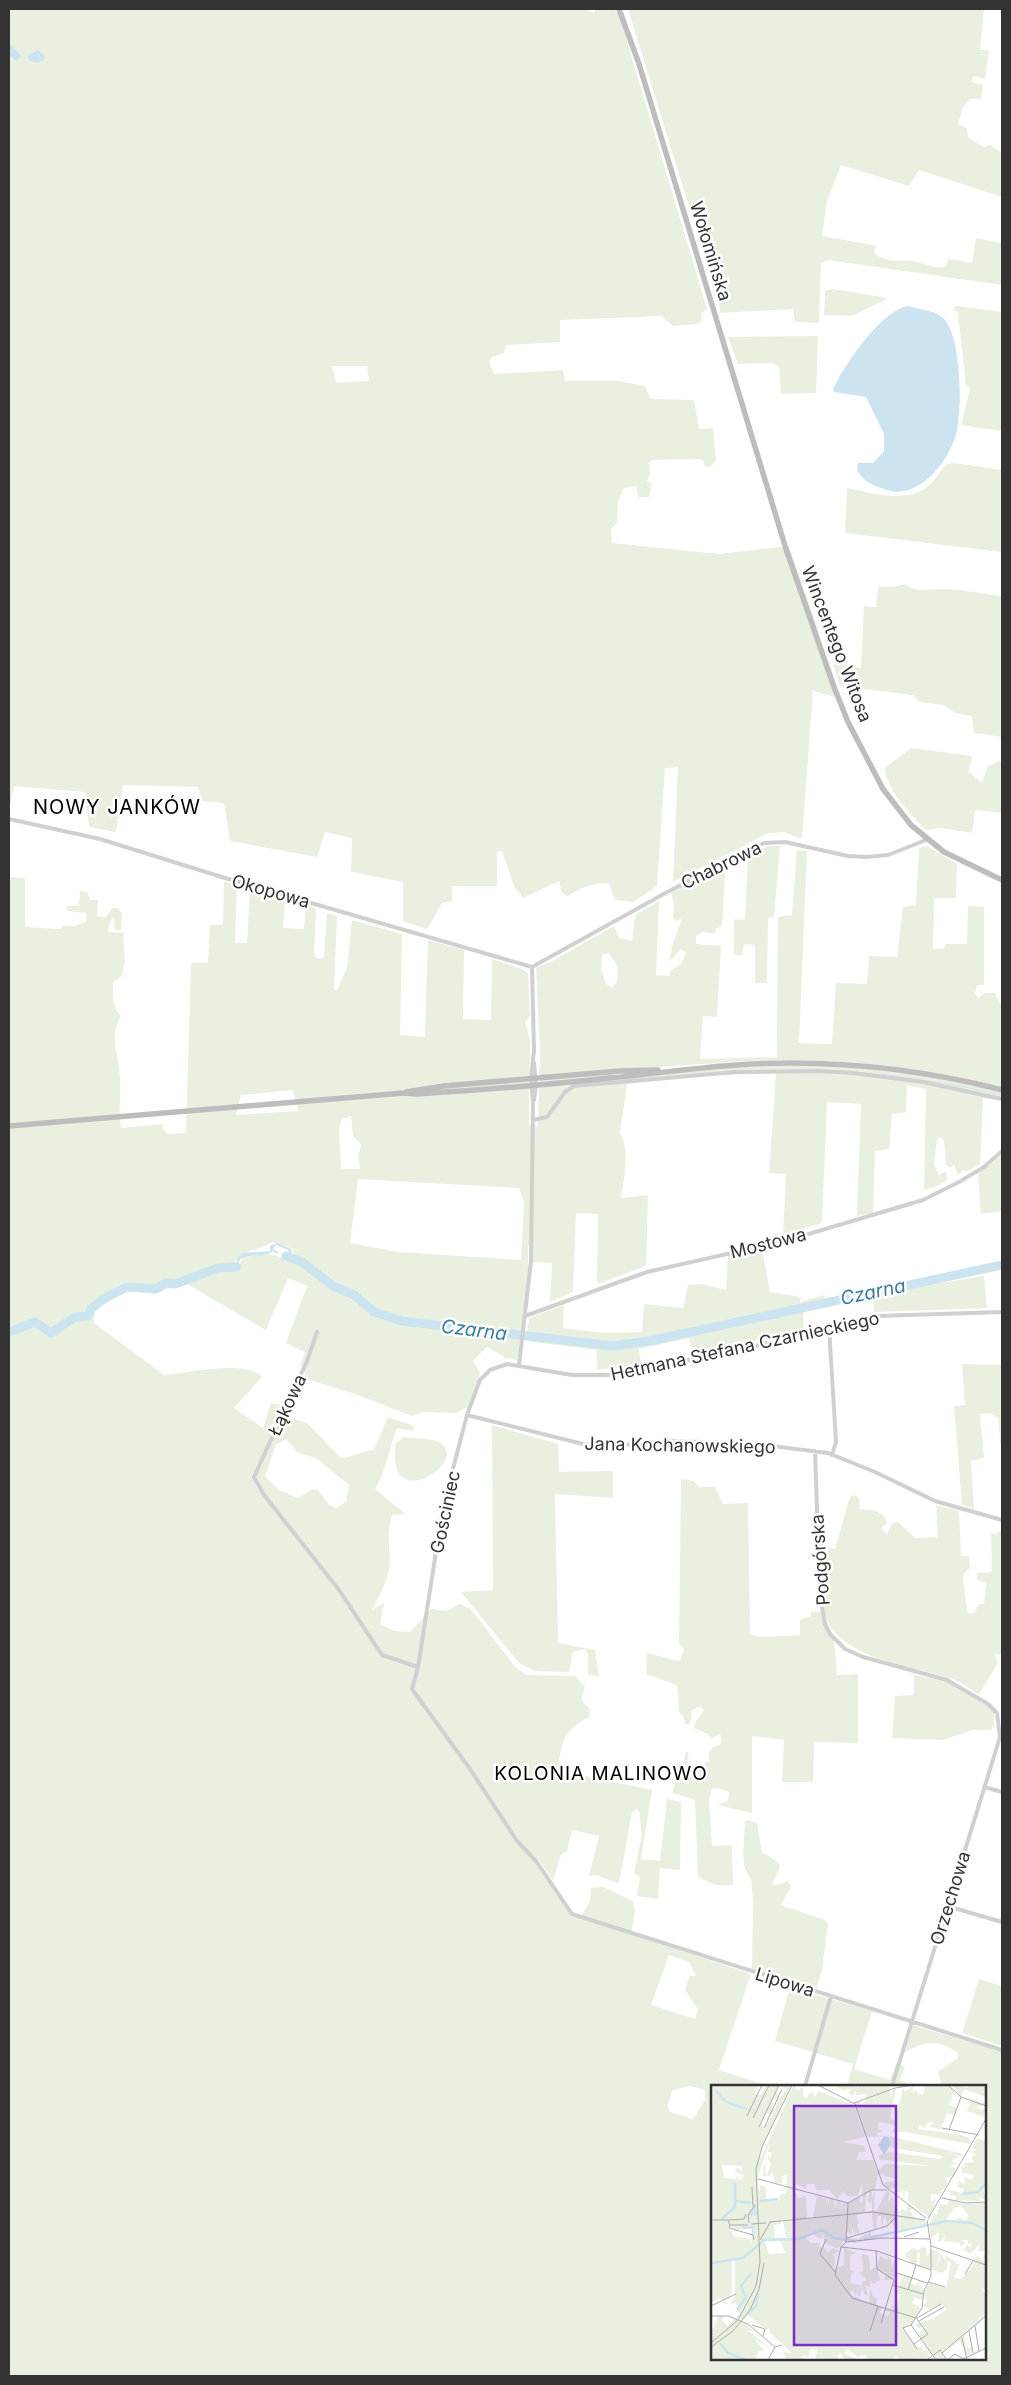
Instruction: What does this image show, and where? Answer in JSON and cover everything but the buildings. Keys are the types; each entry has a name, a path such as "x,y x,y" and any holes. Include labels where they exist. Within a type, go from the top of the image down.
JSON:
{"main road":[{"name":"Wołomińska","path":"619,9 639,64 771,502"},
{"name":"Wincentego Witosa","path":"771,502 832,681 848,722 893,805 926,840 966,864 1002,880"},
{"path":"9,1126 404,1093 444,1086 647,1074 751,1064 839,1064 920,1073 1002,1090"}],"street":[{"name":"Okopowa","path":"9,819 100,839 225,878 532,967"},
{"name":"Chabrowa","path":"532,967 671,890 764,843 785,842 848,856 867,857 888,855 926,840"},
{"path":"519,1365 531,1261 534,1082 532,967"},
{"path":"533,1120 547,1117 565,1092 574,1086 736,1072 853,1073 931,1084 1002,1099"},
{"name":"Mostowa","path":"525,1316 646,1272 785,1241 923,1200 984,1167 1002,1151"},
{"name":"Hetmana Stefana Czarnieckiego","path":"519,1365 572,1375 611,1375 731,1352 877,1316 1002,1312"},
{"path":"829,1327 836,1442 832,1455"},
{"name":"Łąkowa","path":"317,1332 307,1361 254,1477 264,1496 339,1590 382,1655 418,1667"},
{"name":"Gościniec","path":"519,1365 501,1365 486,1372 478,1385 468,1415 443,1507 418,1667 412,1689 474,1775 517,1841 536,1861 569,1912"},
{"name":"Jana Kochanowskiego","path":"468,1415 583,1444 622,1445 668,1441 748,1443 815,1451 832,1455 870,1470 934,1501 1002,1520"},
{"name":"Podgórska","path":"815,1451 820,1596 825,1624 830,1634 845,1649 863,1657 947,1680 995,1709"},
{"name":"Orzechowa","path":"892,2085 999,1742 995,1709"},
{"path":"984,1787 1002,1792"},
{"path":"947,1906 1002,1922"},
{"name":"Lipowa","path":"569,1912 583,1919 1002,2050"},
{"path":"805,2085 830,1996"}],"green space":[{"path":"9,9 584,9 594,13 596,9 614,9 619,15 707,309 701,314 701,322 697,324 673,326 661,316 560,320 560,342 506,345 504,353 492,357 489,362 494,374 563,370 565,381 618,381 645,386 651,399 694,400 699,429 713,428 716,461 710,467 705,467 703,460 697,459 652,460 649,463 650,474 647,481 652,484 649,497 638,497 636,486 624,488 618,501 617,522 611,529 612,543 719,554 789,546 815,622 835,697 813,691 802,839 784,832 769,833 673,882 678,767 665,768 657,886 633,902 615,900 609,884 592,885 568,896 562,893 559,881 523,898 514,886 502,851 497,852 497,886 452,886 452,901 442,903 427,929 403,921 403,882 351,872 352,838 325,832 317,857 230,841 224,803 202,801 198,787 123,785 116,832 89,827 85,792 14,786 9,810","holes":["332,366 367,366 369,381 336,383"]},
{"path":"628,9 984,9 980,50 989,50 985,79 973,76 971,82 983,85 981,99 970,99 963,107 958,124 967,128 968,138 984,147 990,145 1002,153 1002,197 919,170 909,186 841,165 827,201 822,236 877,246 874,250 876,255 889,260 915,261 939,267 945,267 949,259 972,263 976,238 1000,243 1002,238 1002,285 828,260 821,263 819,323 795,322 793,309 720,313 718,287 712,284 705,260 713,254 708,253 704,255"},
{"path":"832,289 887,299 852,316 824,315 825,291"},
{"path":"957,306 1002,312 1002,431 961,425 970,389 966,385 958,314 953,308"},
{"path":"818,336 816,393 781,394 779,367 772,363 738,364 728,337"},
{"path":"954,463 1002,470 1002,552 845,533 847,488 887,496 917,493 932,483 947,464"},
{"path":"905,584 918,590 950,589 1002,596 1002,737 974,733 972,716 955,713 944,705 920,702 913,695 840,686 833,664 861,668 864,606 876,607 878,587 894,587"},
{"path":"911,748 972,756 969,772 982,783 988,766 1002,760 1002,813 975,810 972,833 940,828 926,830 900,802 889,785 886,776 885,768"},
{"path":"769,846 780,846 774,917 768,918 767,983 755,983 755,945 744,944 742,955 734,955 734,919 745,920 748,854"},
{"path":"927,846 957,864 956,898 934,898 933,949 944,949 945,944 967,944 968,906 984,907 984,985 977,985 975,994 978,998 985,993 996,993 996,997 1002,1005 1002,1087 947,1075 891,1066 807,1060 738,1062 615,1070 614,1079 749,1067 803,1065 873,1069 917,1075 1002,1093 1002,1101 983,1098 980,1164 966,1172 964,1170 958,1175 954,1165 950,1168 946,1165 944,1141 941,1137 937,1139 934,1165 939,1175 946,1171 947,1180 937,1186 924,1190 926,1089 907,1085 906,1112 892,1114 889,1149 875,1151 873,1213 857,1216 861,1104 827,1102 822,1223 783,1235 786,1174 769,1173 776,1073 700,1076 627,1084 620,1133 626,1155 621,1198 648,1195 646,1266 597,1284 598,1214 576,1213 573,1292 550,1302 552,1263 533,1262 533,1247 528,1246 528,1278 517,1360 506,1358 487,1347 473,1361 480,1373 471,1405 456,1413 423,1412 412,1416 355,1394 307,1379 301,1364 305,1352 286,1343 307,1286 288,1278 266,1330 187,1284 171,1287 159,1293 128,1288 95,1311 94,1323 164,1375 230,1368 254,1372 262,1377 234,1408 263,1428 271,1403 290,1406 289,1418 307,1423 341,1458 374,1450 388,1417 415,1426 413,1431 397,1428 385,1467 375,1489 406,1514 393,1515 390,1522 389,1570 372,1610 384,1603 380,1624 394,1631 410,1632 431,1609 447,1611 459,1604 470,1608 516,1668 527,1675 575,1676 585,1687 581,1700 590,1709 589,1717 573,1727 565,1738 557,1770 652,1790 641,1859 660,1861 667,1799 681,1802 680,1870 660,1868 658,1899 637,1896 640,1877 634,1873 642,1835 639,1811 636,1809 632,1812 619,1884 596,1875 589,1876 599,1836 572,1830 567,1851 561,1855 553,1880 537,1858 536,1861 572,1914 580,1919 590,1901 591,1888 603,1887 633,1901 635,1911 631,1934 751,1974 719,2070 766,2085 711,2085 711,2360 986,2360 986,2085 942,2085 938,2072 958,2058 958,2053 943,2045 926,2044 905,2052 913,2025 1002,2052 1002,2376 9,2376 9,877 25,878 25,927 60,929 63,926 75,926 86,922 86,913 67,911 66,906 79,906 80,890 88,893 90,900 98,900 97,916 106,918 112,908 118,908 122,914 121,930 115,930 114,918 110,921 108,932 123,933 125,962 122,976 113,982 115,1005 121,1016 115,1037 120,1076 121,1128 163,1124 163,1129 168,1134 186,1133 191,963 208,963 210,925 223,925 224,882 237,885 235,943 247,943 250,889 285,900 283,928 304,929 306,906 316,908 314,952 317,959 324,957 327,913 337,916 334,990 337,990 347,968 352,920 402,934 400,1035 425,1037 428,940 464,950 463,1019 491,1020 492,959 522,969 528,973 530,1016 525,1022 530,1040 529,1125 538,1126 540,1050 536,968 614,926 619,938 632,941 635,915 659,901 656,975 669,976 671,970 680,965 686,953 681,949 669,962 673,943 682,919 676,921 673,918 674,908 671,890 723,863 725,875 722,927 716,928 715,934 703,932 696,936 696,944 721,946 717,1017 703,1016 700,1059 777,1057 778,917 792,915 797,850 807,851 799,1043 832,1044 836,983 867,984 869,956 897,957 903,907 916,905 919,848","holes":["609,953 618,967 617,982 612,987 606,984 601,969 602,955","293,1090 298,1111 236,1115 241,1095","351,1116 353,1136 361,1145 358,1158 360,1169 341,1169 339,1129 342,1119","358,1179 519,1188 524,1202 521,1260 399,1252 350,1243","272,1242 293,1249 294,1255 284,1258 269,1254 243,1257 236,1270 228,1266 228,1263 233,1266 236,1260 245,1253","286,1439 297,1452 316,1458 349,1485 346,1502 336,1508 329,1505 318,1490 312,1489 298,1498 279,1490 265,1476 276,1445","669,1955 689,1962 696,1976 689,1976 685,1990 698,2009 695,2019 651,2005","691,2086 705,2090 705,2100 693,2119 671,2112 667,2106 673,2090"]},
{"path":"1002,1155 1002,1211 981,1214 978,1174"},
{"path":"762,1248 770,1292 801,1297 800,1302 825,1295 825,1302 688,1330 689,1333 803,1309 804,1329 693,1354 689,1338 639,1349 641,1364 598,1370 596,1350 526,1341 529,1318 564,1305 563,1328 604,1333 642,1332 644,1304 683,1308 688,1285 702,1284 726,1290 728,1254 750,1253"},
{"path":"984,1276 987,1308 874,1312 873,1294"},
{"path":"962,1364 1002,1365 1002,1459 998,1418 989,1413 980,1414 984,1458 971,1461 974,1509 962,1505 954,1406 965,1405"},
{"path":"492,1425 558,1444 559,1472 613,1471 613,1498 555,1494 558,1643 595,1650 599,1677 588,1675 588,1654 585,1649 573,1652 569,1672 535,1671 519,1663 461,1592 493,1590"},
{"path":"404,1437 439,1442 446,1451 445,1461 426,1478 413,1481 402,1477 396,1465 396,1443"},
{"path":"681,1479 694,1481 699,1487 715,1487 723,1504 748,1503 750,1634 760,1637 800,1635 800,1620 811,1616 811,1611 821,1612 824,1625 834,1639 837,1675 858,1674 858,1743 814,1742 813,1782 782,1782 784,1740 752,1736 752,1813 717,1805 728,1801 729,1792 718,1788 712,1789 709,1799 712,1846 732,1845 733,1885 715,1885 698,1877 695,1800 673,1793 676,1773 683,1766 686,1752 689,1753 687,1763 690,1769 701,1769 709,1761 709,1752 713,1747 720,1745 722,1741 720,1734 711,1739 708,1734 694,1728 696,1721 704,1710 700,1706 691,1711 692,1718 689,1725 685,1724 683,1715 679,1712 677,1685 646,1674 647,1653 679,1661 684,1650 679,1643"},
{"path":"855,1495 859,1499 860,1509 873,1510 884,1515 887,1523 881,1528 887,1534 892,1523 898,1522 915,1538 938,1537 936,1505 959,1511 961,1556 969,1556 970,1568 964,1573 963,1578 969,1614 974,1613 979,1604 984,1604 986,1583 977,1580 978,1572 987,1573 992,1571 991,1533 996,1534 1002,1529 1002,1655 995,1654 998,1662 979,1695 953,1679 875,1658 858,1650 842,1639 830,1626 821,1602 818,1544 835,1549 848,1503 851,1496"},
{"path":"914,1675 950,1682 994,1710 994,1725 991,1730 973,1730 943,1740 892,1738 895,1696 914,1695"},
{"path":"745,1821 757,1823 762,1852 778,1862 780,1867 772,1884 775,1886 788,1881 791,1886 781,1905 825,1920 828,1924 822,1970 816,1990 752,1970 753,1900 751,1880 745,1869 743,1855"},
{"path":"979,1979 1002,1986 1002,2046 962,2033"},
{"path":"790,1987 872,2011 854,2069 890,2080 897,2062 905,2067 900,2080 912,2085 847,2085 853,2064 775,2041"}],"water":[{"path":"12,45 21,56 16,61 9,55 9,46"},
{"path":"38,50 45,56 44,60 37,63 28,60 28,55"},
{"path":"908,306 937,314 948,324 957,352 960,404 954,441 941,464 922,483 911,489 899,492 887,490 866,481 857,470 858,463 873,463 884,451 884,434 866,397 834,392 833,389 864,340 886,318 897,310"},
{"path":"277,1243 291,1249 292,1253 288,1256 296,1261 285,1259 281,1254 289,1252 288,1250 276,1245 273,1249 278,1252 277,1254 273,1251 265,1255 243,1258 239,1260 238,1269 227,1266 235,1267 238,1257 243,1253 270,1251 270,1246"}],"waterway":[{"path":"881,1074 955,1085 1002,1095"},
{"name":"Czarna","path":"286,1256 302,1262 333,1286 354,1295 374,1312 402,1321 613,1346 649,1341 1002,1265"},
{"name":"Czarna","path":"9,1332 35,1322 51,1333 75,1317 88,1316 91,1309 103,1299 127,1287 156,1289 165,1283 175,1284 218,1268 237,1267"}],"district":[{"name":"NOWY JANKÓW","path":"117,807"},
{"name":"KOLONIA MALINOWO","path":"601,1773"}]}
